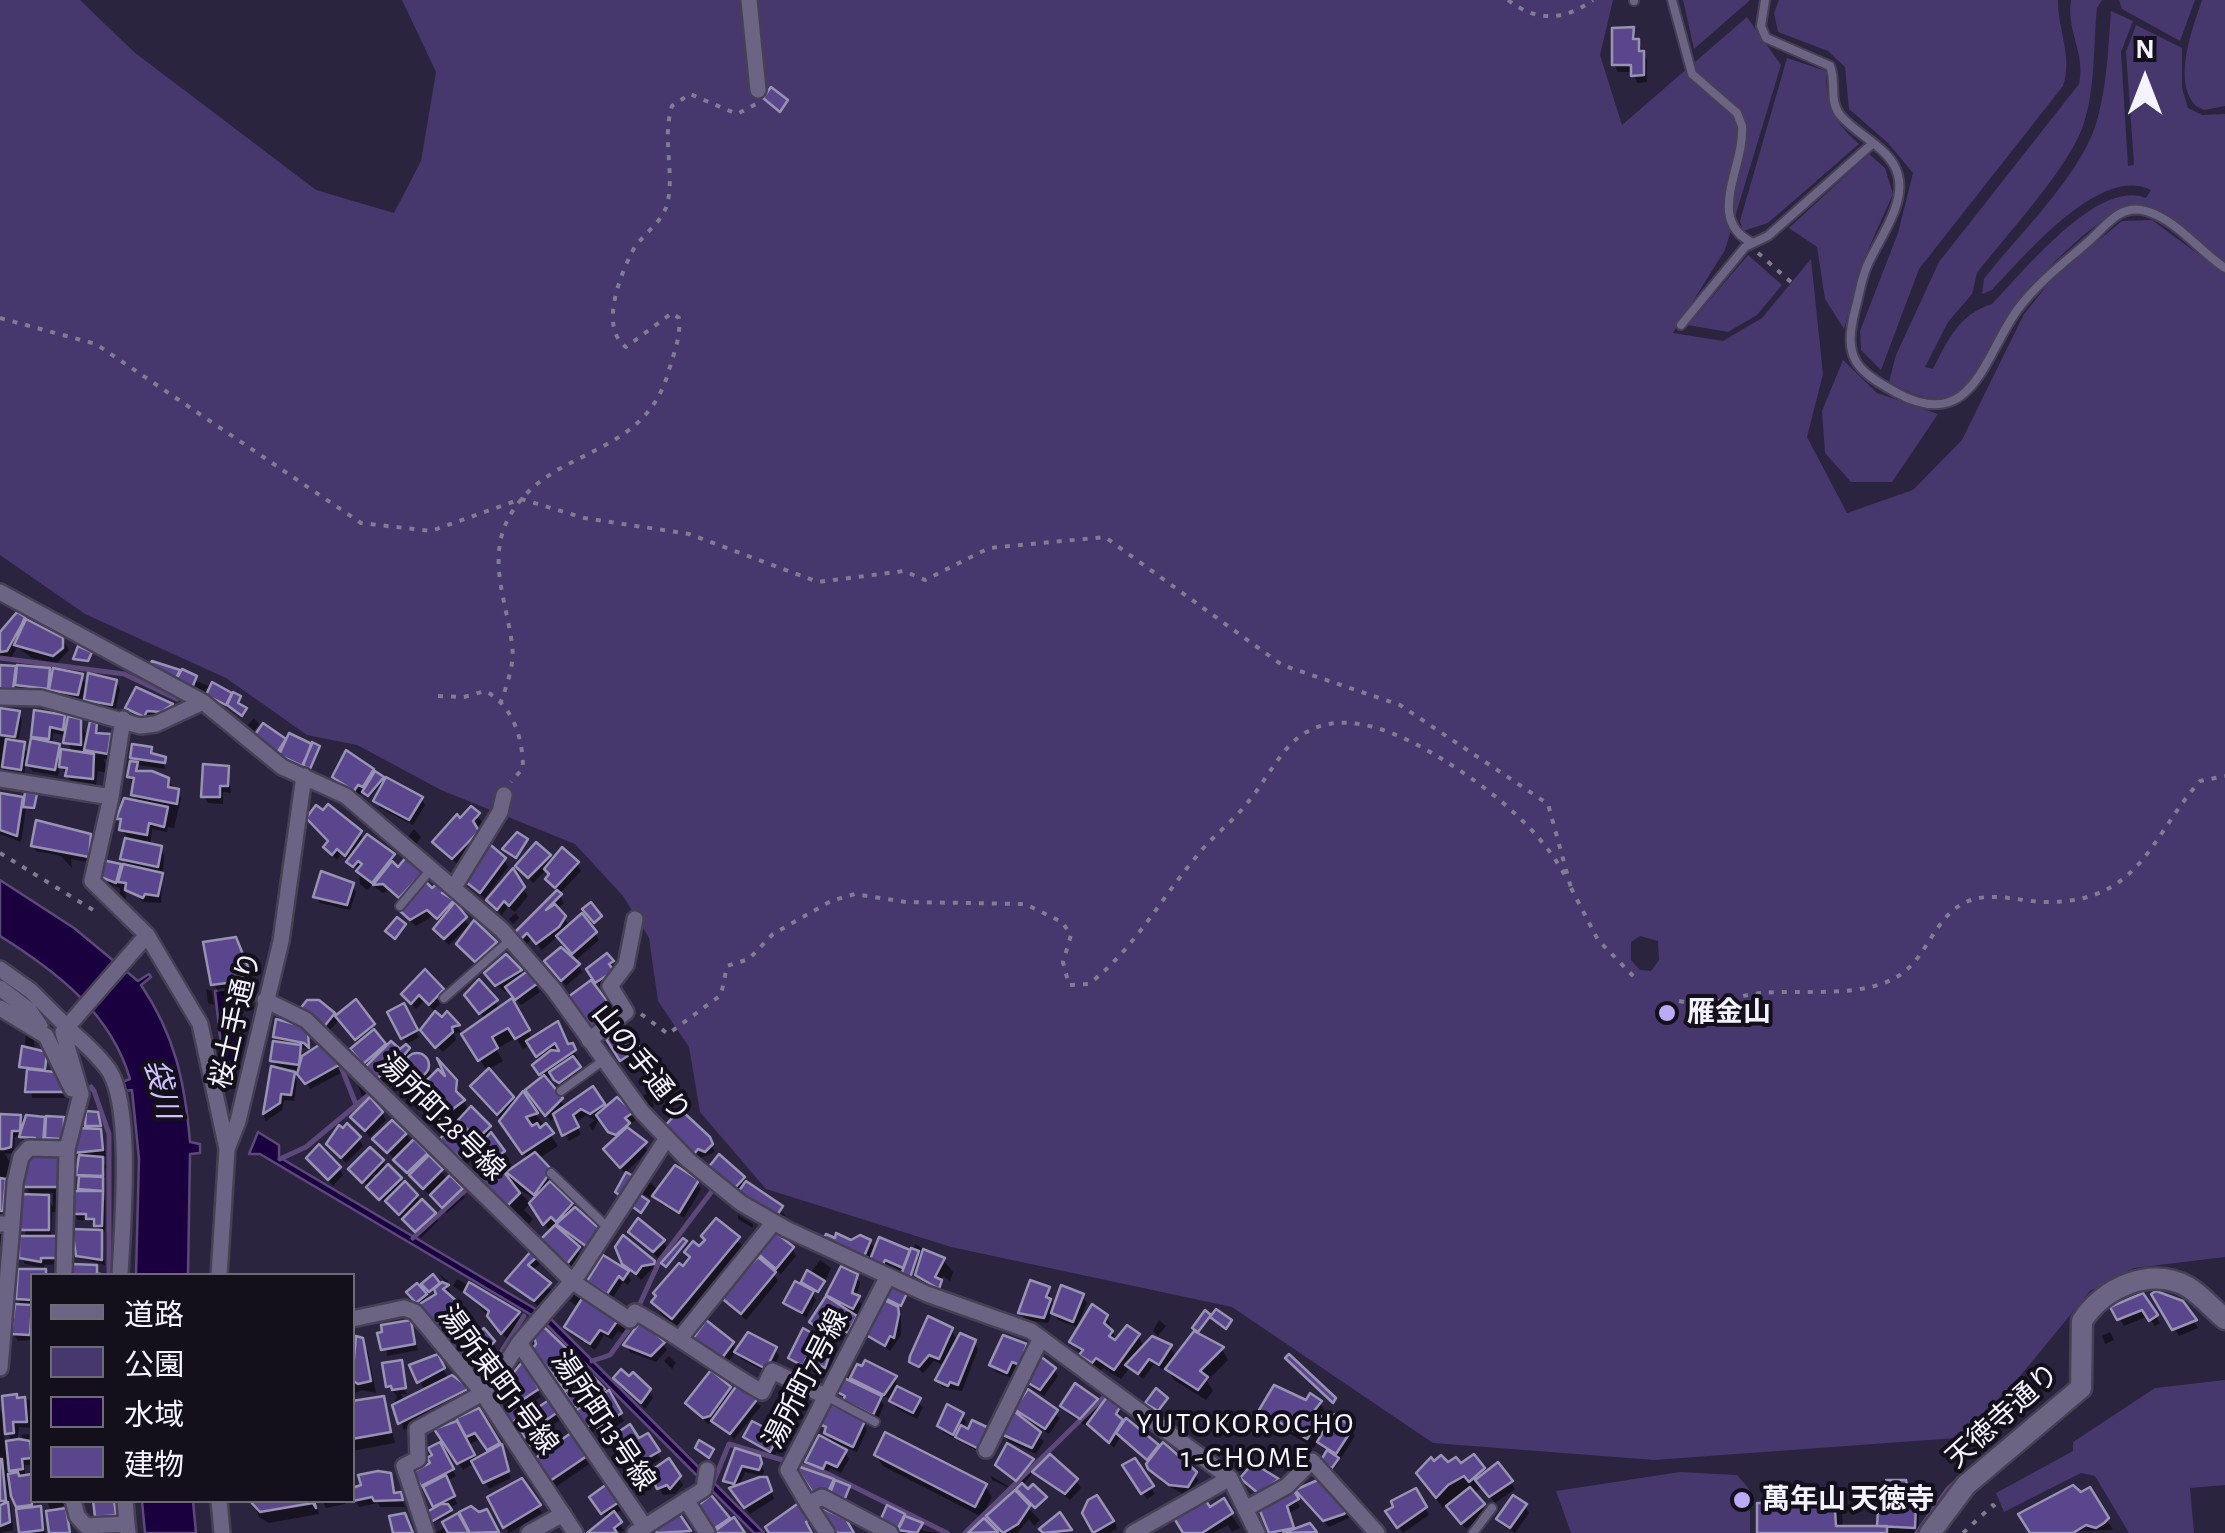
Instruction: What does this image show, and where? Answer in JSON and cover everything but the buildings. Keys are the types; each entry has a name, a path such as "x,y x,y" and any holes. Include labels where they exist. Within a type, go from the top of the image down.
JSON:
{"street":[{"path":"750,0 758,90"},
{"name":"山の手通り","path":"0,592 203,702 282,767 346,796 454,886 532,962 667,1138 741,1204 888,1276 1041,1338 1230,1478 1257,1533"},
{"path":"0,697 41,698 140,726 156,724 203,702"},
{"path":"122,720 92,881 147,935 200,1024 226,1149"},
{"name":"桜土手通り","path":"219,1273 226,1149 238,1120 280,941 304,776"},
{"path":"0,779 110,796"},
{"path":"454,886 500,812 504,795"},
{"path":"589,1040 626,1012 610,986 626,965 635,919"},
{"path":"64,1273 66,1149 80,1094 63,1032 147,935"},
{"path":"0,969 70,1022 116,1088 122,1138 120,1273"},
{"path":"0,988 30,1010 78,1102"},
{"name":"湯所町28号線","path":"265,1000 306,1020 573,1282 630,1320 634,1312 680,1337"},
{"path":"0,1008 46,1036"},
{"path":"426,1533 404,1466 418,1460 418,1430 482,1392 573,1282 667,1138"},
{"path":"0,1368 6,1224 22,1157 30,1148 66,1149"},
{"path":"774,1222 680,1337 714,1365 762,1392 772,1371 825,1396"},
{"name":"湯所町7号線","path":"808,1504 788,1470 888,1276"},
{"name":"天徳寺通り","path":"1930,1533 1966,1485 2080,1388 2082,1321 2112,1290 2138,1281 2168,1282 2188,1287 2225,1318"},
{"name":"湯所東町1号線","path":"355,1318 404,1308 415,1312 482,1392 575,1533"},
{"path":"986,1450 1041,1338"},
{"name":"湯所町13号線","path":"519,1343 640,1530"},
{"path":"1247,1508 1287,1486 1312,1461 1377,1533"},
{"path":"640,1530 704,1489 707,1470"},
{"path":"1133,1533 1230,1478"},
{"path":"827,1533 808,1504 822,1498 890,1533"},
{"path":"686,1500 707,1533"},
{"path":"74,1503 77,1516 86,1526 128,1528 125,1503"},
{"path":"219,1503 222,1533"},
{"path":"529,1533 563,1514"}],"lane":[{"path":"1672,0 1692,74 1737,112 1742,126 1728,218 1738,236 1751,244"},
{"path":"1765,0 1761,26 1766,38 1830,66 1834,102 1840,115 1890,158 1899,176 1899,193 1866,268 1848,343 1853,360 1868,375 1914,402 1936,405 1960,398 1982,376 2017,310 2047,274 2111,218 2129,209 2146,211 2174,226 2225,268"},
{"path":"1681,326 1751,244 1768,236 1872,144"},
{"path":"400,906 432,868"},
{"path":"444,998 510,940"},
{"path":"561,1091 604,1060"},
{"path":"552,1174 608,1228"},
{"path":"825,1396 875,1422"},
{"path":"1473,1533 1492,1508"}],"path":[{"path":"1508,0 1531,17 1567,16 1593,0"},
{"path":"0,318 96,344 362,524 431,531 521,499 544,480 637,426 659,400 680,331 678,318 672,313 661,318 626,347 618,338 614,302 634,249 666,208 670,186 666,138 672,106 678,98 698,94 737,114 756,104 758,90"},
{"path":"1751,244 1792,283"},
{"path":"500,704 513,649 502,603 498,561 504,528 521,499"},
{"path":"521,499 584,518 689,534 818,582 904,572 925,580 990,548 1105,537 1282,665 1400,705 1548,804 1572,888"},
{"path":"438,696 464,697 485,691 500,704 519,732 523,768 516,772 504,795"},
{"path":"626,1012 633,1007 668,1034 721,995 727,966 749,959 772,934 831,902 855,894 906,902 1002,902 1045,911 1062,922 1071,935 1063,962 1069,985 1089,984 1134,944 1196,855 1248,802 1290,744 1304,733 1344,724 1397,733 1460,771 1536,834 1572,888 1598,940 1637,980"},
{"path":"1679,1001 1710,1004 1760,993 1861,986 1888,980 1904,972 1946,917 1970,900 2072,902 2101,893 2142,864 2200,781 2225,776"},
{"path":"0,853 100,914"},
{"path":"1964,1533 1993,1505 1999,1512"}],"green space":[{"path":"0,0 80,0 134,52 316,190 394,213 421,161 436,72 402,0 1613,0 1600,55 1622,125 1747,17 1781,65 1725,250 1673,333 1723,341 1762,318 1811,259 1823,374 1807,437 1847,513 1913,490 1962,440 2024,314 2053,278 2122,221 2152,220 2225,274 2225,1257 2134,1268 2090,1291 1970,1437 1654,1460 1433,1443 1232,1307 951,1247 766,1189 700,1112 689,1047 658,1001 649,938 623,896 575,844 441,790 357,745 307,735 226,678 85,614 0,555","holes":["1640,936 1658,941 1659,960 1651,971 1640,970 1631,960 1631,942"]},
{"path":"1683,0 1750,0 1694,49"},
{"path":"1779,0 2058,0 2066,54 2063,86 1919,269 1881,370 1861,350 1860,331 1898,233 1913,173 1888,143 1849,109 1845,67 1828,51 1778,32 1774,13"},
{"path":"2071,0 2102,0 2097,8 2092,80 2084,123 2052,180 1977,273 1972,294 1948,322 1925,367 1933,369 1963,321 1992,304 2063,231 2106,201 2127,195 2146,198 2151,190 2131,185 2087,201 2044,236 1992,290 1982,294 1984,279 2061,186 2086,147 2102,99 2111,11 2133,21 2121,52 2128,166 2134,165 2126,52 2136,25 2182,48 2182,88 2188,108 2202,115 2225,114 2225,262 2166,215 2143,206 2128,207 2091,229 2034,284 2004,323 1969,384 1942,398 1915,394 1889,382 1896,355 1939,262 2079,84"},
{"path":"2119,0 2195,0 2180,41 2122,9"},
{"path":"2202,0 2225,0 2225,106 2204,110 2189,95 2185,69"},
{"path":"1787,58 1826,71 1833,112 1859,144 1768,223 1743,231 1740,221"},
{"path":"1869,154 1885,168 1893,194 1863,261 1844,329 1825,299 1817,247 1789,228"},
{"path":"1748,255 1782,285 1757,315 1728,332 1688,325"},
{"path":"1843,360 1877,393 1938,414 1892,482 1851,482 1825,453 1822,411"},
{"path":"2225,1380 2225,1485 2190,1488 2194,1533 2129,1533 2095,1476 2081,1473 2004,1512 1996,1493 2073,1451 2073,1442 2155,1388"},
{"path":"1680,1472 1737,1475 1750,1490 1750,1533 1571,1533 1556,1491"}],"water":[{"name":"袋川","path":"0,880 74,928 138,981 149,974 151,977 141,985 162,1022 176,1060 190,1142 200,1144 200,1153 190,1154 188,1273 136,1273 139,1159 132,1090 124,1091 122,1082 130,1079 110,1034 61,979 0,936"},
{"path":"229,989 241,1052 238,1060 228,1062 222,1054 215,991"},
{"path":"258,1132 279,1145 279,1157 549,1317 764,1533 754,1533 545,1323 260,1154 249,1154"},
{"path":"142,1503 193,1503 196,1533 145,1533"}],"waterway":[{"path":"0,658 124,674 177,699"},
{"path":"340,1064 355,1102"},
{"path":"87,1090 91,1087 94,1091 109,1134 109,1273"},
{"path":"280,1159 306,1147 372,1092"},
{"path":"413,1238 469,1187"},
{"path":"637,1310 660,1260 712,1191"},
{"path":"481,1384 524,1316"},
{"path":"592,1361 610,1355 632,1325"},
{"path":"965,1533 1105,1396"},
{"path":"713,1483 729,1444 826,1473 947,1533"},
{"path":"1917,1533 1948,1489 1990,1452"},
{"path":"117,1503 119,1515"}],"place":[{"name":"雁金山","path":"1667,1013"},
{"name":"萬年山 天徳寺","path":"1742,1500"}],"district":[{"name":"YUTOKOROCHO 1-CHOME","path":"1246,1441"}]}
